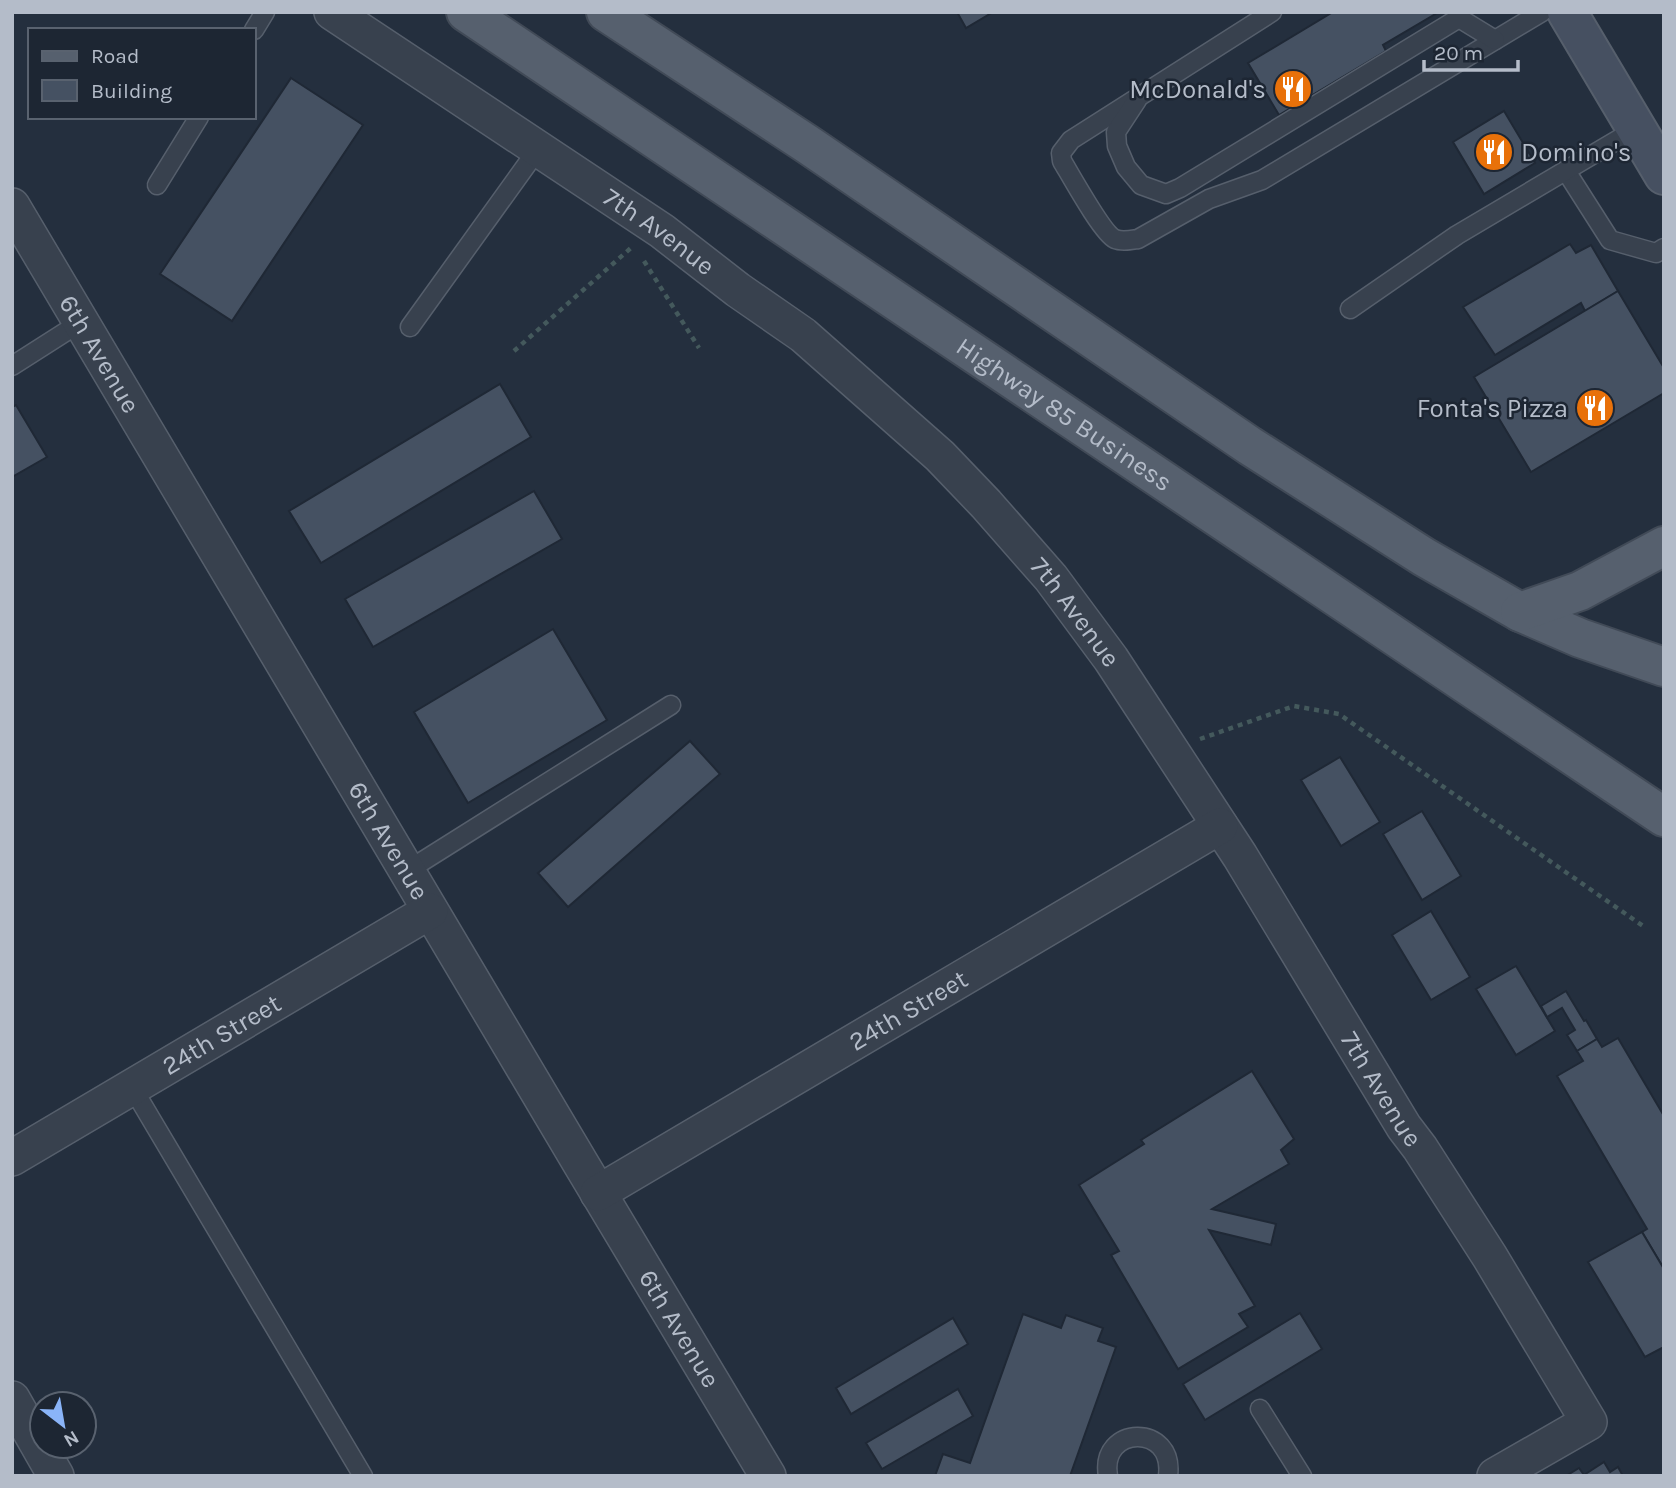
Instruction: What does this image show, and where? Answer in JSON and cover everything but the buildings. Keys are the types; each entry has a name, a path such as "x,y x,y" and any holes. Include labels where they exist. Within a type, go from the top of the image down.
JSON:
{"main road":[{"name":"Highway 85 Business","path":"466,12 1664,817"},
{"path":"606,12 807,144 1250,446 1424,557 1520,612 1580,638 1664,667"},
{"path":"1567,12 1664,175"},
{"path":"1520,612 1580,591 1664,546"}],"street":[{"name":"7th Avenue","path":"332,12 538,149 634,229 662,231 738,290 803,335 940,456 1051,578 1111,659 1240,856 1404,1127 1483,1246 1590,1422 1495,1476"},
{"name":"6th Avenue","path":"12,206 768,1476"},
{"name":"24th Street","path":"598,1193 1220,826"},
{"name":"24th Street","path":"12,1158 430,911"},
{"path":"12,1399 56,1476"}],"lane":[{"path":"255,28 265,12"},
{"path":"1272,12 1071,140 1061,153 1062,161 1114,239 1138,239 1209,199 1262,180 1542,12"},
{"path":"1141,94 1116,132 1116,146 1126,167 1141,185 1166,194 1180,188 1458,15 1495,40"},
{"path":"157,185 198,119"},
{"path":"1350,309 1457,235 1636,129"},
{"path":"410,327 538,149"},
{"path":"1566,170 1610,240 1656,253 1664,248"},
{"path":"12,366 81,322"},
{"path":"407,872 671,705"},
{"path":"132,1087 363,1476"},
{"path":"1260,1409 1301,1476"},
{"path":"1108,1476 1107,1461 1112,1450 1121,1441 1144,1437 1156,1441 1164,1450 1169,1461 1168,1476"}],"path":[{"path":"514,351 634,229 699,348"},
{"path":"1169,749 1294,706 1339,714 1643,926"}],"place":[{"name":"McDonald's","path":"1293,89"},
{"name":"Domino's","path":"1494,152"},
{"name":"Fonta's Pizza","path":"1595,408"}]}
